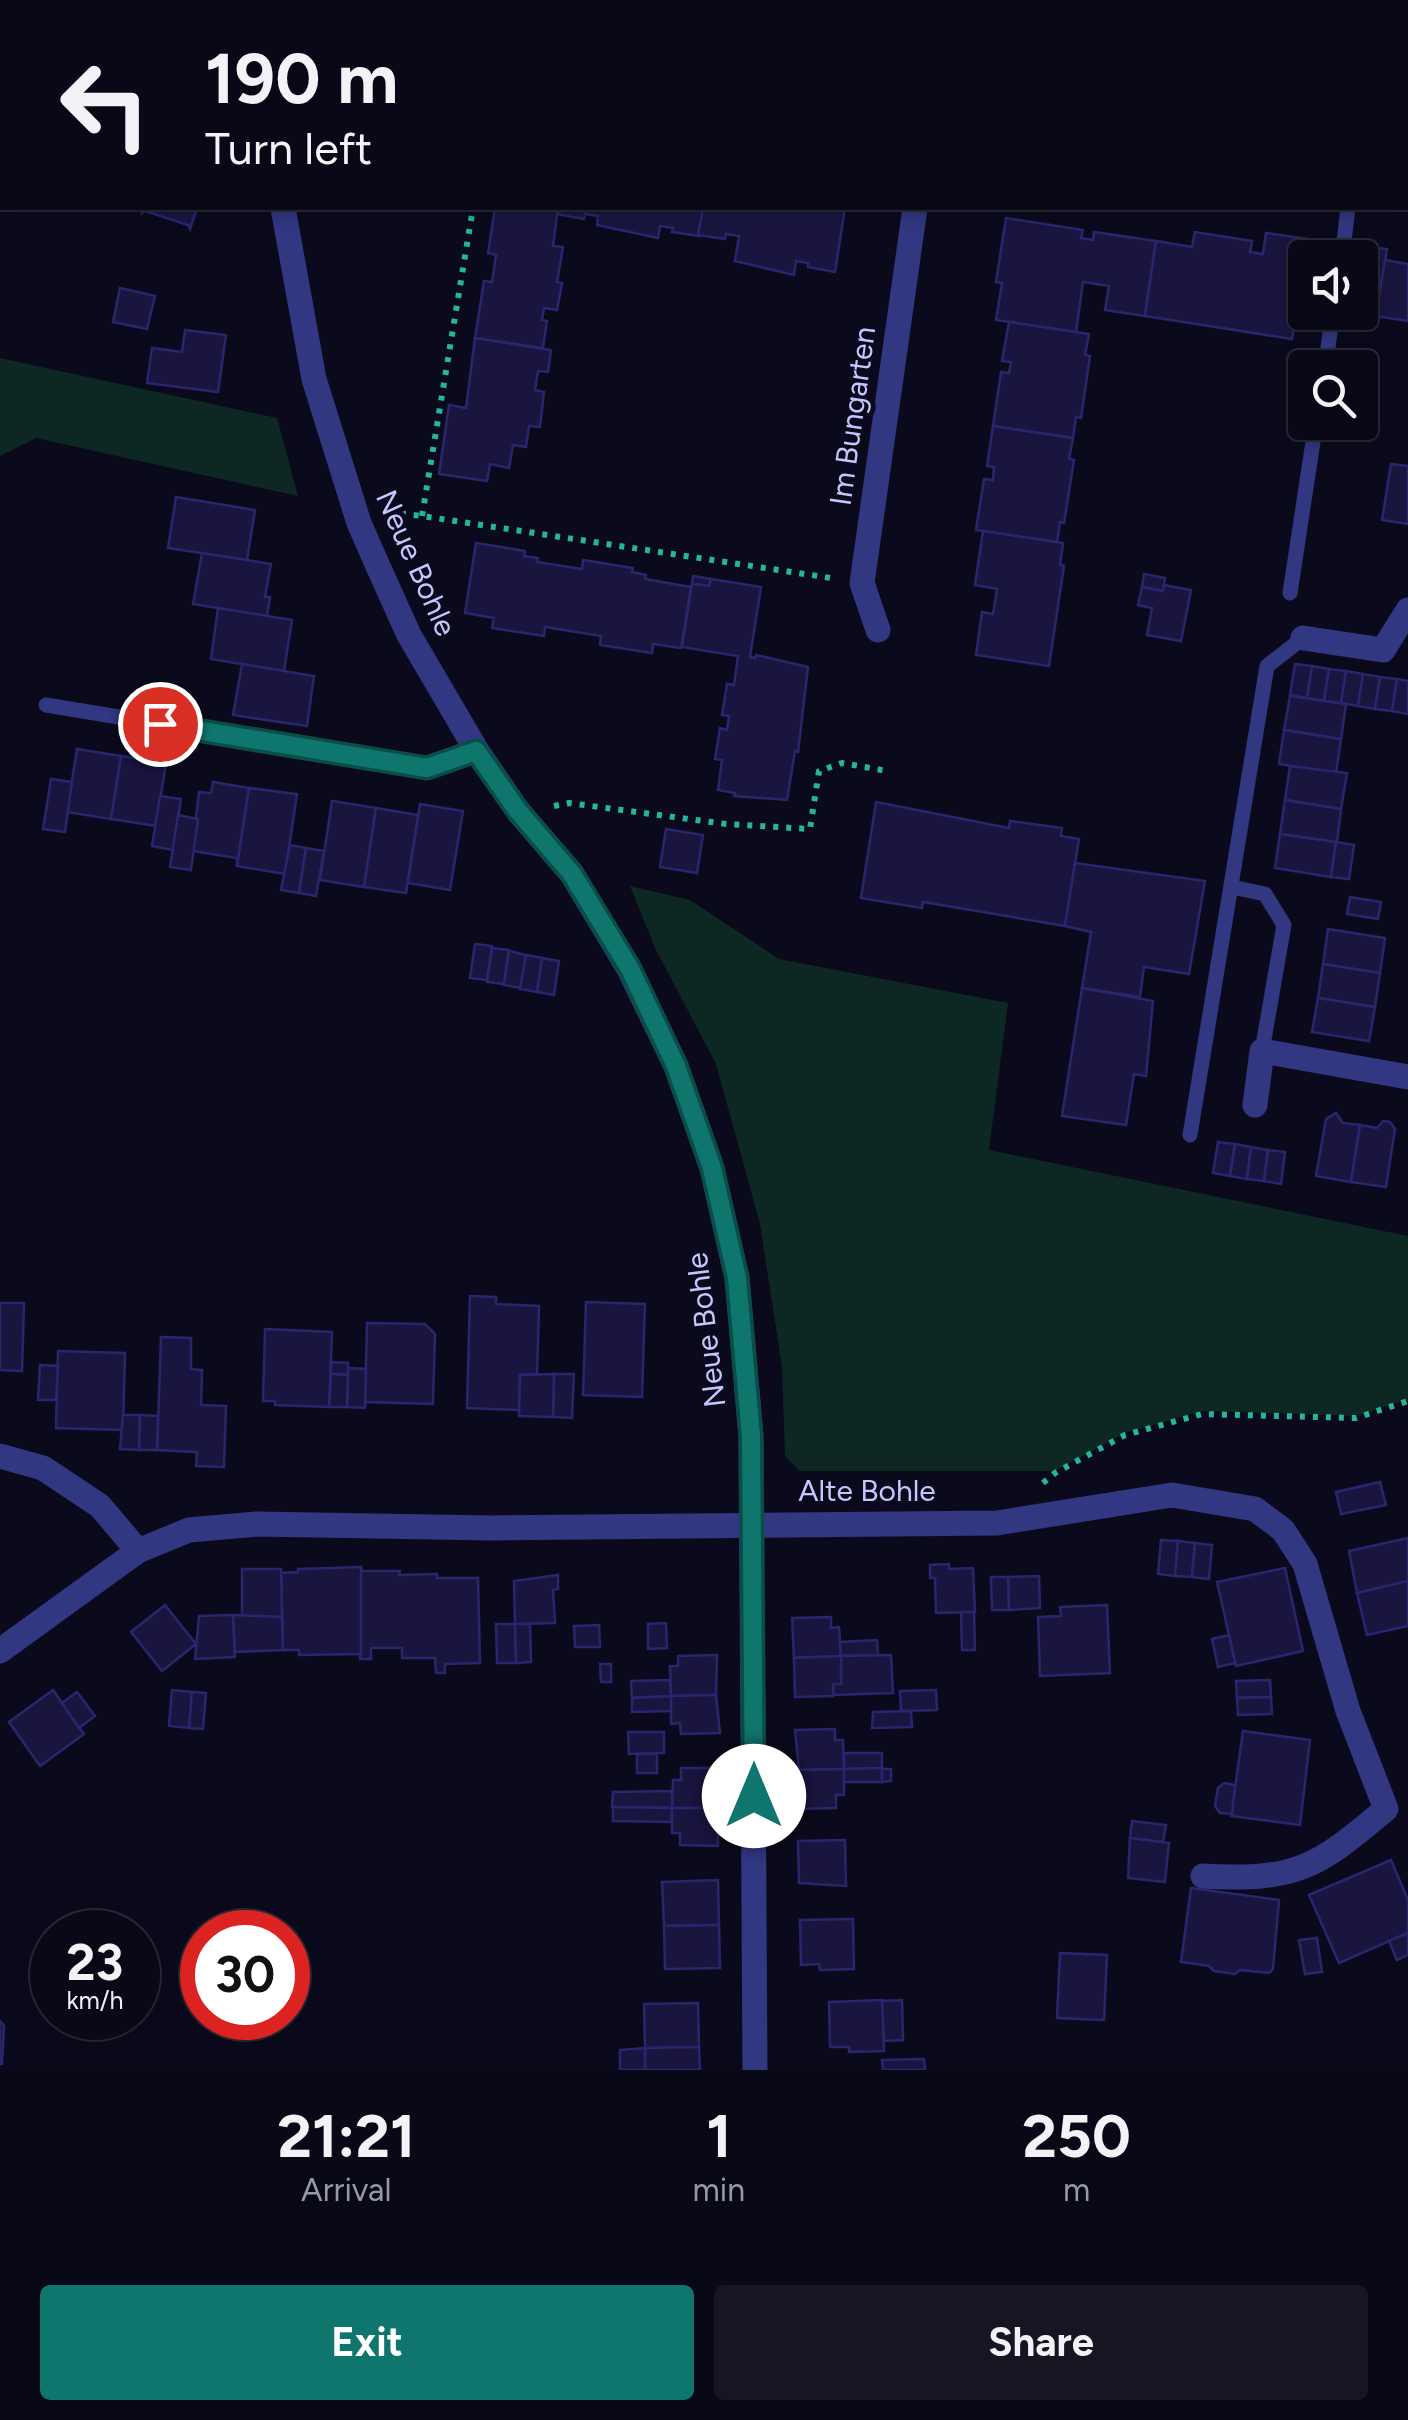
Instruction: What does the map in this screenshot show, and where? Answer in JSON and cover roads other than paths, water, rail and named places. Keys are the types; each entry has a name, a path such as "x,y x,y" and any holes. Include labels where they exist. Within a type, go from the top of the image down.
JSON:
{"street":[{"name":"Neue Bohle","path":"283,210 314,380 359,522 409,635 476,751 518,811 572,874 630,969 676,1066 712,1168 737,1278 751,1436 755,2070"},
{"name":"Im Bungarten","path":"878,630 862,583 916,210"},
{"path":"1303,638 1383,650 1408,610"},
{"path":"1254,1105 1262,1051 1408,1077"},
{"path":"0,1456 43,1468 100,1506 138,1552"},
{"name":"Alte Bohle","path":"0,1652 138,1552 189,1530 257,1524 492,1528 997,1523 1172,1495 1254,1509 1283,1530 1305,1564 1348,1711 1397,1811 1334,1853 1293,1873 1248,1879 1203,1876"}],"lane":[{"path":"1344,240 1348,210"},
{"path":"1290,593 1313,440"},
{"path":"1190,1135 1267,666 1303,638"},
{"path":"46,705 427,768 476,751"},
{"path":"1232,887 1265,894 1284,925 1262,1051"}]}
